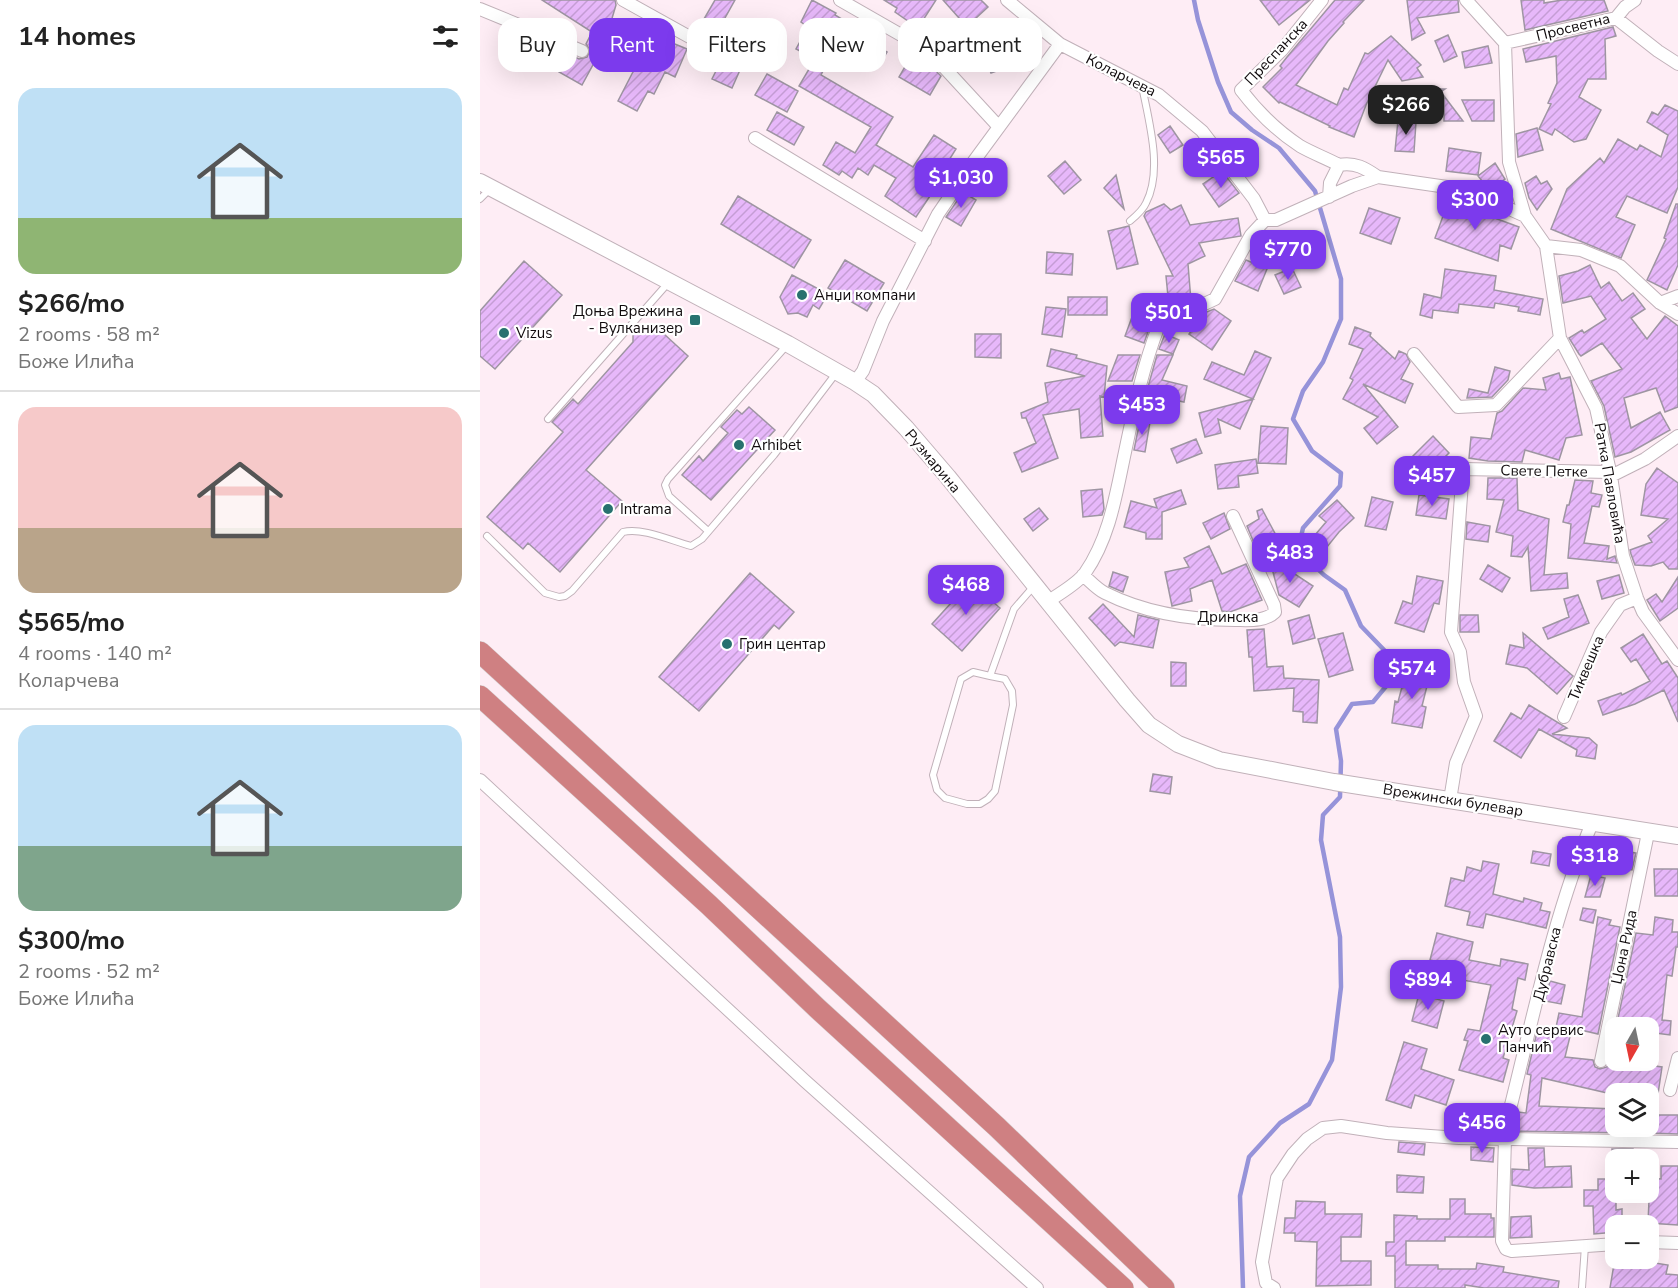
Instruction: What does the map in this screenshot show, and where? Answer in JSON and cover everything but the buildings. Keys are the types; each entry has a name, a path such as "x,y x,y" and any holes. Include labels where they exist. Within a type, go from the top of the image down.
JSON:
{"highway":[{"path":"480,652 988,1119 1164,1288"},
{"path":"480,696 1123,1288"}],"main road":[{"name":"Рузмарина","path":"484,190 788,344 873,394 906,428 1149,726 1178,744 1219,760 1342,783"},
{"name":"Врежински булевар","path":"1342,783 1678,836"}],"street":[{"path":"623,0 687,36"},
{"path":"840,0 929,51 999,127"},
{"name":"Коларчева","path":"1007,0 1060,44 1160,95 1202,132 1254,198 1265,220"},
{"name":"Преспанска","path":"1322,0 1282,50 1241,90 1252,104 1302,147 1339,165"},
{"path":"1466,0 1505,43"},
{"name":"Просветна","path":"1505,43 1616,18 1635,0"},
{"path":"480,9 582,51"},
{"path":"1616,18 1678,64"},
{"name":"Ратка Павловића","path":"1505,43 1509,162 1525,216 1546,246 1560,338 1596,408 1610,474 1623,556 1637,598 1643,612 1678,660"},
{"path":"855,382 863,371 883,321 938,214 1060,44"},
{"path":"755,138 925,241"},
{"path":"1329,197 1330,183 1339,165 1350,163 1366,168 1378,177"},
{"path":"1049,601 1083,575 1109,525 1133,413 1150,350 1160,324 1215,299 1246,242 1265,220 1276,220 1352,186 1378,177 1447,186 1481,196 1525,216"},
{"path":"1546,246 1581,250 1620,266 1660,303 1678,314"},
{"path":"1660,303 1678,296"},
{"path":"1414,354 1458,407 1496,405 1560,338"},
{"path":"1610,474 1645,459 1678,436"},
{"name":"Свете Петке","path":"1450,800 1456,763 1476,716 1464,682 1460,652 1451,632 1463,469 1610,474"},
{"name":"Дринска","path":"1083,575 1103,592 1134,605 1172,615 1204,620 1253,620 1270,616 1275,612 1274,605 1233,516"},
{"name":"Тиквешка","path":"1564,717 1601,632 1620,605 1637,598"},
{"path":"480,780 805,1081 1037,1288"},
{"name":"Дубравска","path":"1585,1246 1512,1251 1506,1249 1502,1241 1505,1139 1510,1108 1559,914 1576,862 1592,824"},
{"name":"Џона Рида","path":"1601,1061 1648,832"},
{"path":"1670,1090 1678,1058"},
{"path":"1268,1286 1262,1262 1277,1178 1293,1154 1314,1132 1323,1128 1341,1126 1406,1134 1505,1139 1678,1142"},
{"path":"1659,1242 1678,1243"},
{"path":"1585,1246 1605,1245"}],"lane":[{"path":"1130,221 1146,206 1155,179 1150,129 1142,86"},
{"path":"548,419 669,282"},
{"path":"708,531 669,496 665,485 788,344"},
{"path":"487,536 545,593 559,597 572,591 623,532 632,530 642,532 691,546 708,531 774,456 837,372"},
{"path":"990,676 1014,609 1035,584"},
{"path":"973,672 990,676 1005,679 1012,691 1013,705 996,791 980,804 968,804 945,798 937,790 933,775 961,679 973,672"},
{"path":"1582,1288 1585,1246"}],"waterway":[{"path":"1194,0 1218,82 1231,112 1279,148 1315,191 1341,279 1341,319 1323,362 1303,391 1293,419 1312,451 1341,473 1340,486 1303,528 1298,550 1324,575 1345,590 1361,626 1387,653 1388,684 1373,702 1352,704 1336,729 1341,761 1340,797 1323,815 1321,840 1340,937 1341,987 1332,1060 1309,1104 1280,1123 1249,1157 1240,1196 1243,1288"}],"place":[{"name":"Анџи компани","path":"802,295"},
{"name":"Доња Врежина - Вулканизер","path":"695,320"},
{"name":"Vizus","path":"504,333"},
{"name":"Arhibet","path":"739,445"},
{"name":"Intrama","path":"608,509"},
{"name":"Грин центар","path":"727,644"},
{"name":"Ауто сервис Панчић","path":"1486,1039"}]}
